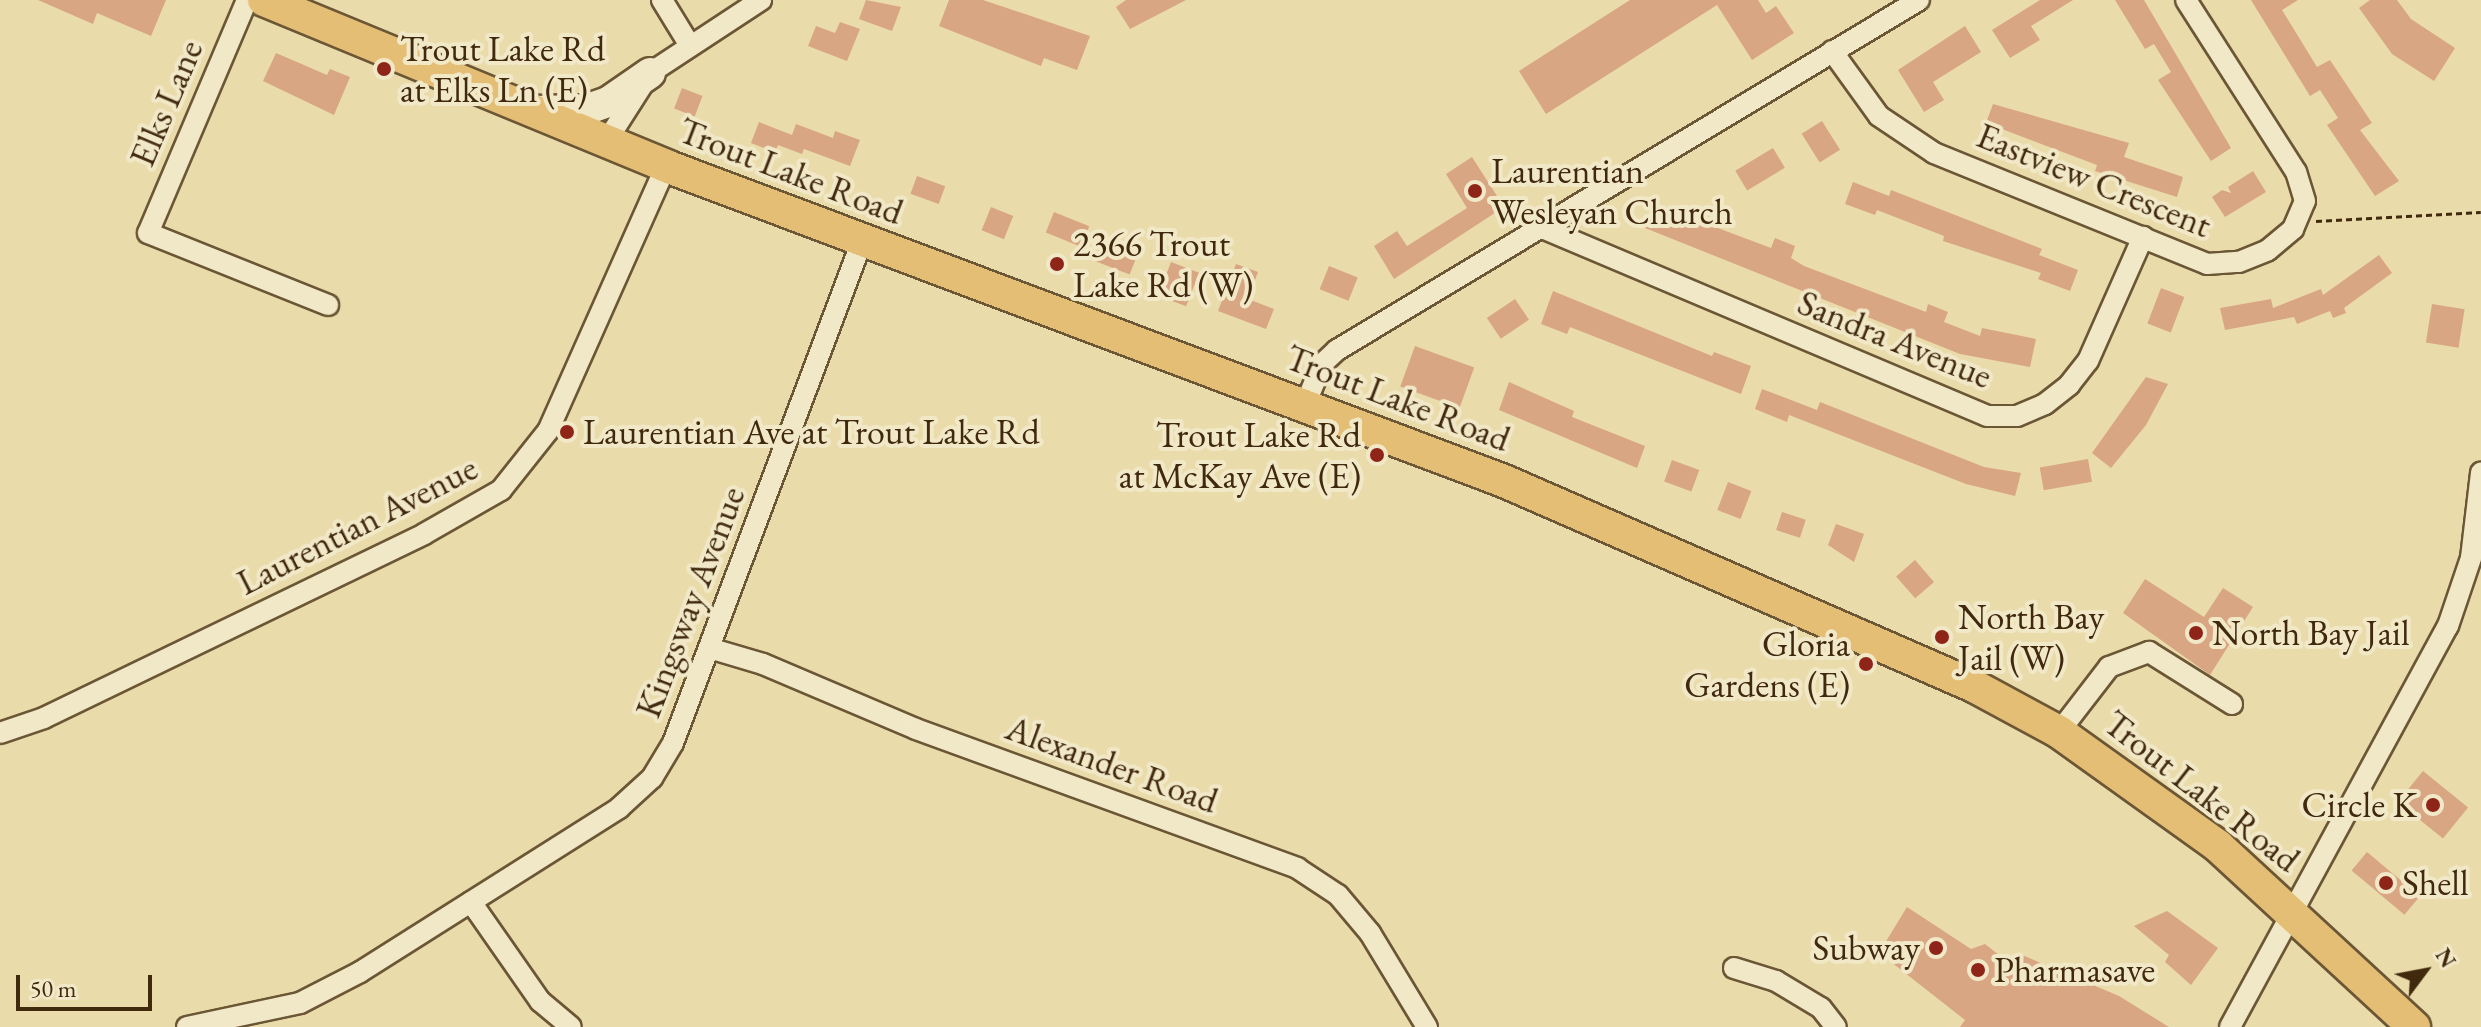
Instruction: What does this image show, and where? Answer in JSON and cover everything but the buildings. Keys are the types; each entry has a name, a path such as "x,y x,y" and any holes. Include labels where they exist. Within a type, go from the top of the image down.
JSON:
{"main road":[{"name":"Trout Lake Road","path":"264,0 666,166 1504,481 1974,686 2059,732 2218,846 2414,1027"},
{"path":"531,111 585,110 608,102 650,73"}],"street":[{"name":"Elks Lane","path":"247,0 148,233 328,305"},
{"path":"662,0 689,44"},
{"path":"606,142 650,73 689,44 761,0"},
{"path":"1305,405 1322,364 1337,350 1919,0"},
{"path":"2186,0 2296,172 2305,201 2296,222"},
{"name":"Eastview Crescent","path":"1832,51 1879,116 1934,153 2207,264 2239,262 2268,250 2296,222"},
{"name":"Laurentian Avenue","path":"0,733 44,718 368,561 501,490 533,455 555,417 666,166"},
{"name":"Sandra Avenue","path":"1540,227 1987,416 2017,416 2045,404 2069,385 2088,361 2143,237"},
{"name":"Kingsway Avenue","path":"187,1027 300,1003 471,902 619,808 652,778 673,743 862,241"},
{"path":"2230,1027 2448,626 2471,558 2481,473"},
{"name":"Alexander Road","path":"709,648 763,664 916,729 1297,868 1338,895 1370,933 1427,1027"},
{"path":"2059,732 2109,667 2149,652 2232,704"},
{"path":"471,902 540,1001 571,1027"},
{"path":"1734,968 1776,981 1821,1008 1836,1027"}],"path":[{"path":"2296,222 2481,212"}],"place":[{"name":"Trout Lake Rd at Elks Ln (E)","path":"384,69"},
{"name":"Laurentian Wesleyan Church","path":"1475,191"},
{"name":"2366 Trout Lake Rd (W)","path":"1057,264"},
{"name":"Laurentian Ave at Trout Lake Rd","path":"567,432"},
{"name":"Trout Lake Rd at McKay Ave (E)","path":"1377,455"},
{"name":"North Bay Jail","path":"2196,633"},
{"name":"North Bay Jail (W)","path":"1942,637"},
{"name":"Gloria Gardens (E)","path":"1866,664"},
{"name":"Circle K","path":"2433,805"},
{"name":"Shell","path":"2386,883"},
{"name":"Subway","path":"1936,948"},
{"name":"Pharmasave","path":"1978,970"}]}
